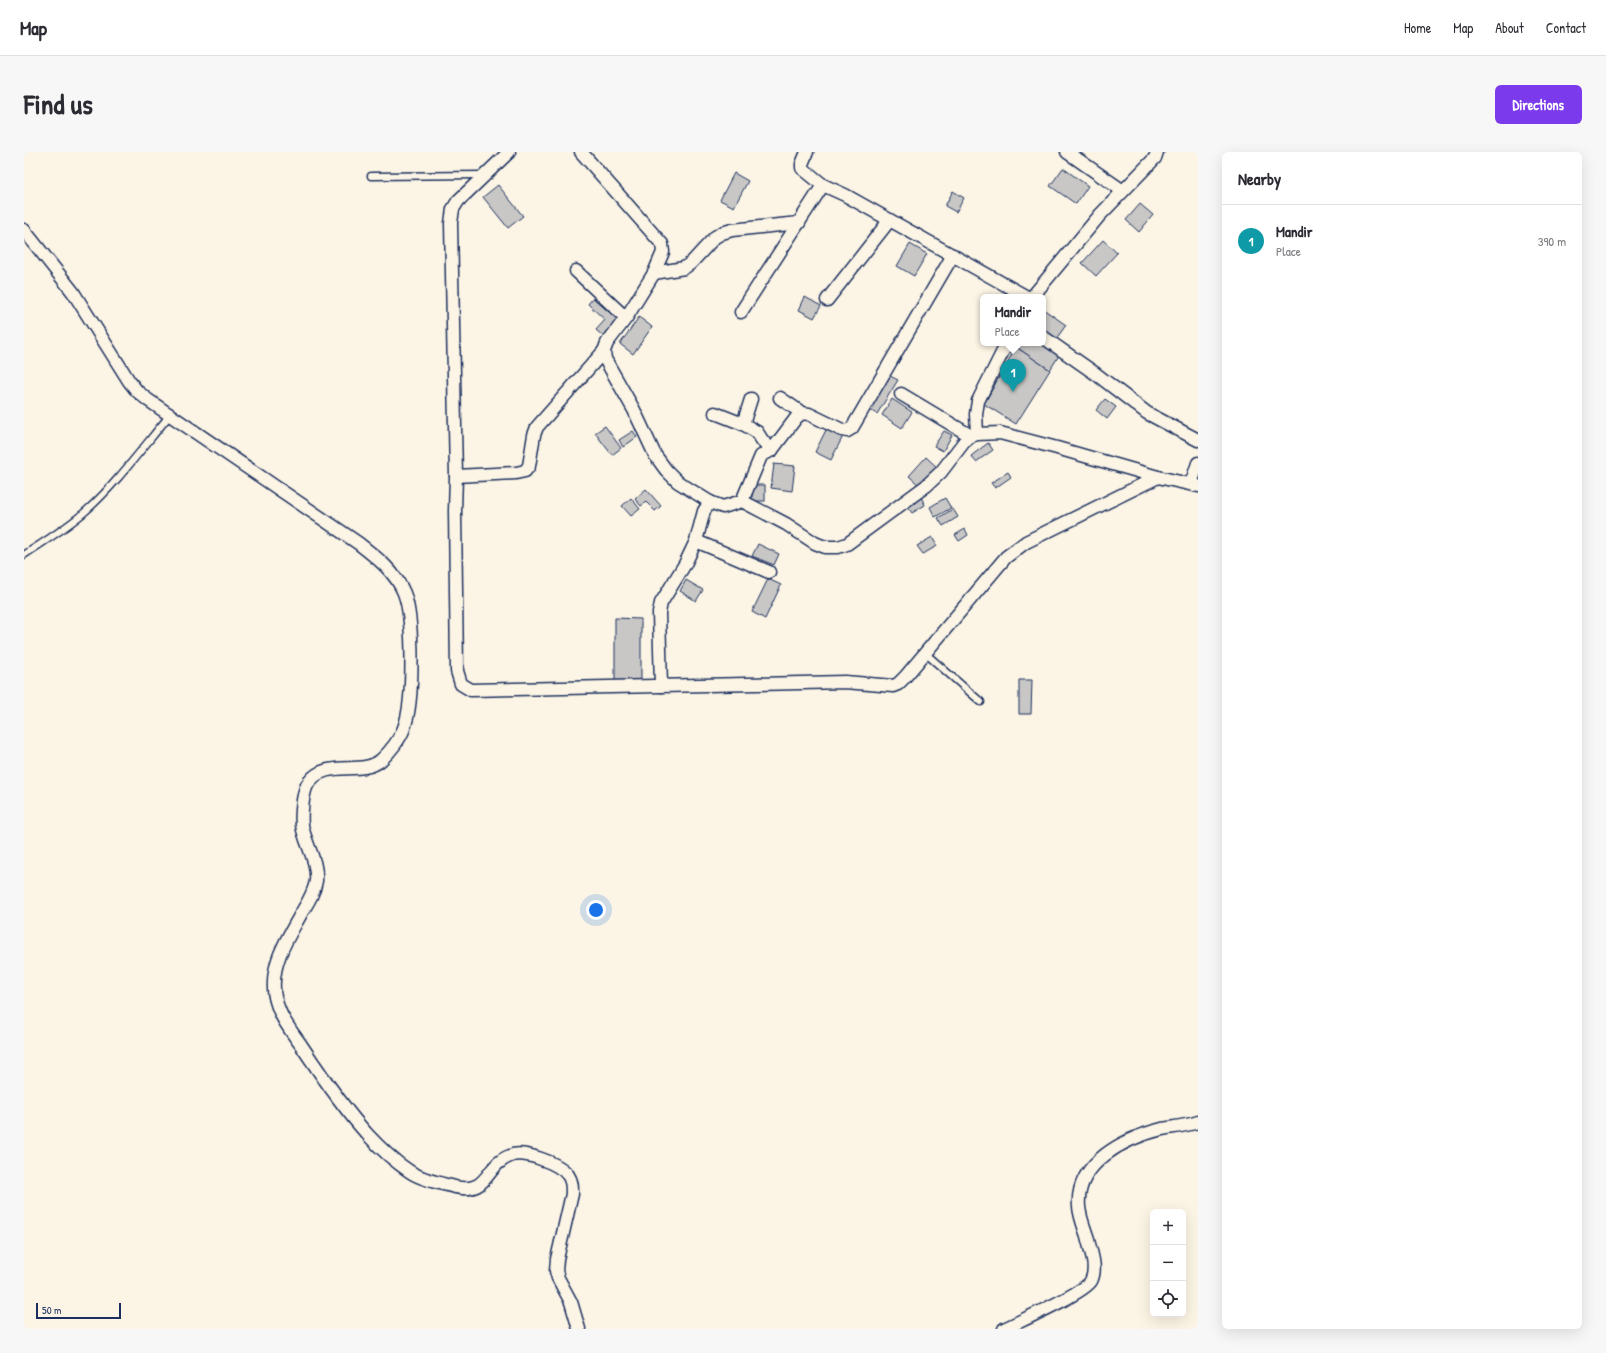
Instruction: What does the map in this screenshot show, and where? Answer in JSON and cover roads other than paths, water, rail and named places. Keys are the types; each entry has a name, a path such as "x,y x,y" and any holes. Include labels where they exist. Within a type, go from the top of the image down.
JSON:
{"street":[{"path":"509,152 458,201 453,209 451,223 456,476 455,519 457,671 461,684 471,690 845,682 893,686 898,684 905,677 1006,557 1016,548 1158,477"},
{"path":"456,476 516,473 525,471 529,466 534,436 538,427 604,351 607,343 626,318 654,273 663,252 662,244 581,152"},
{"path":"807,152 802,168 823,185 845,195 1022,294"},
{"path":"1067,152 1123,191"},
{"path":"1034,294 1100,215 1155,158 1157,152"},
{"path":"740,312 823,185"},
{"path":"827,300 889,221"},
{"path":"654,273 684,268 722,232 799,223"},
{"path":"24,230 73,292 137,391 170,416 334,526 382,562 398,582 404,593 410,616 411,635 410,699 408,715 402,733 379,761 370,766 330,769 319,772 308,782 305,791 302,825 315,864 316,880 312,895 276,964 274,989 276,1000 281,1014 309,1057 368,1135 396,1161 414,1174 459,1188 476,1187 481,1184 500,1160 515,1154 524,1154 555,1164 565,1172 572,1184 572,1194 557,1259 556,1271 558,1278 571,1302 579,1329"},
{"path":"780,398 802,413 809,414 842,430 847,431 852,428 953,255"},
{"path":"576,271 626,318"},
{"path":"1046,339 1096,374 1147,413 1198,440"},
{"path":"974,435 978,401 1006,346"},
{"path":"604,351 605,359 634,410 654,455 678,482 710,502 723,507 742,501 786,524 815,543 825,547 838,547 847,544 926,486 941,472 964,442 974,435 1000,433 1158,477 1194,485 1198,463"},
{"path":"901,394 974,435"},
{"path":"743,424 751,399"},
{"path":"715,413 743,424 757,432 762,440 772,450"},
{"path":"742,501 761,456 772,450 796,418 802,413"},
{"path":"661,686 659,613 661,603 685,564 696,541 704,511 710,502"},
{"path":"696,541 769,572"},
{"path":"1004,1329 1075,1294 1086,1286 1091,1280 1093,1261 1079,1208 1079,1194 1084,1178 1093,1165 1105,1154 1137,1137 1163,1129 1185,1126 1198,1122"}],"lane":[{"path":"370,176 484,175"},
{"path":"24,555 58,533 87,510 110,487 170,416"},
{"path":"925,653 981,702"},
{"path":"1185,1126 1198,1127"}],"place":[{"name":"Mandir","path":"1013,392"}]}
